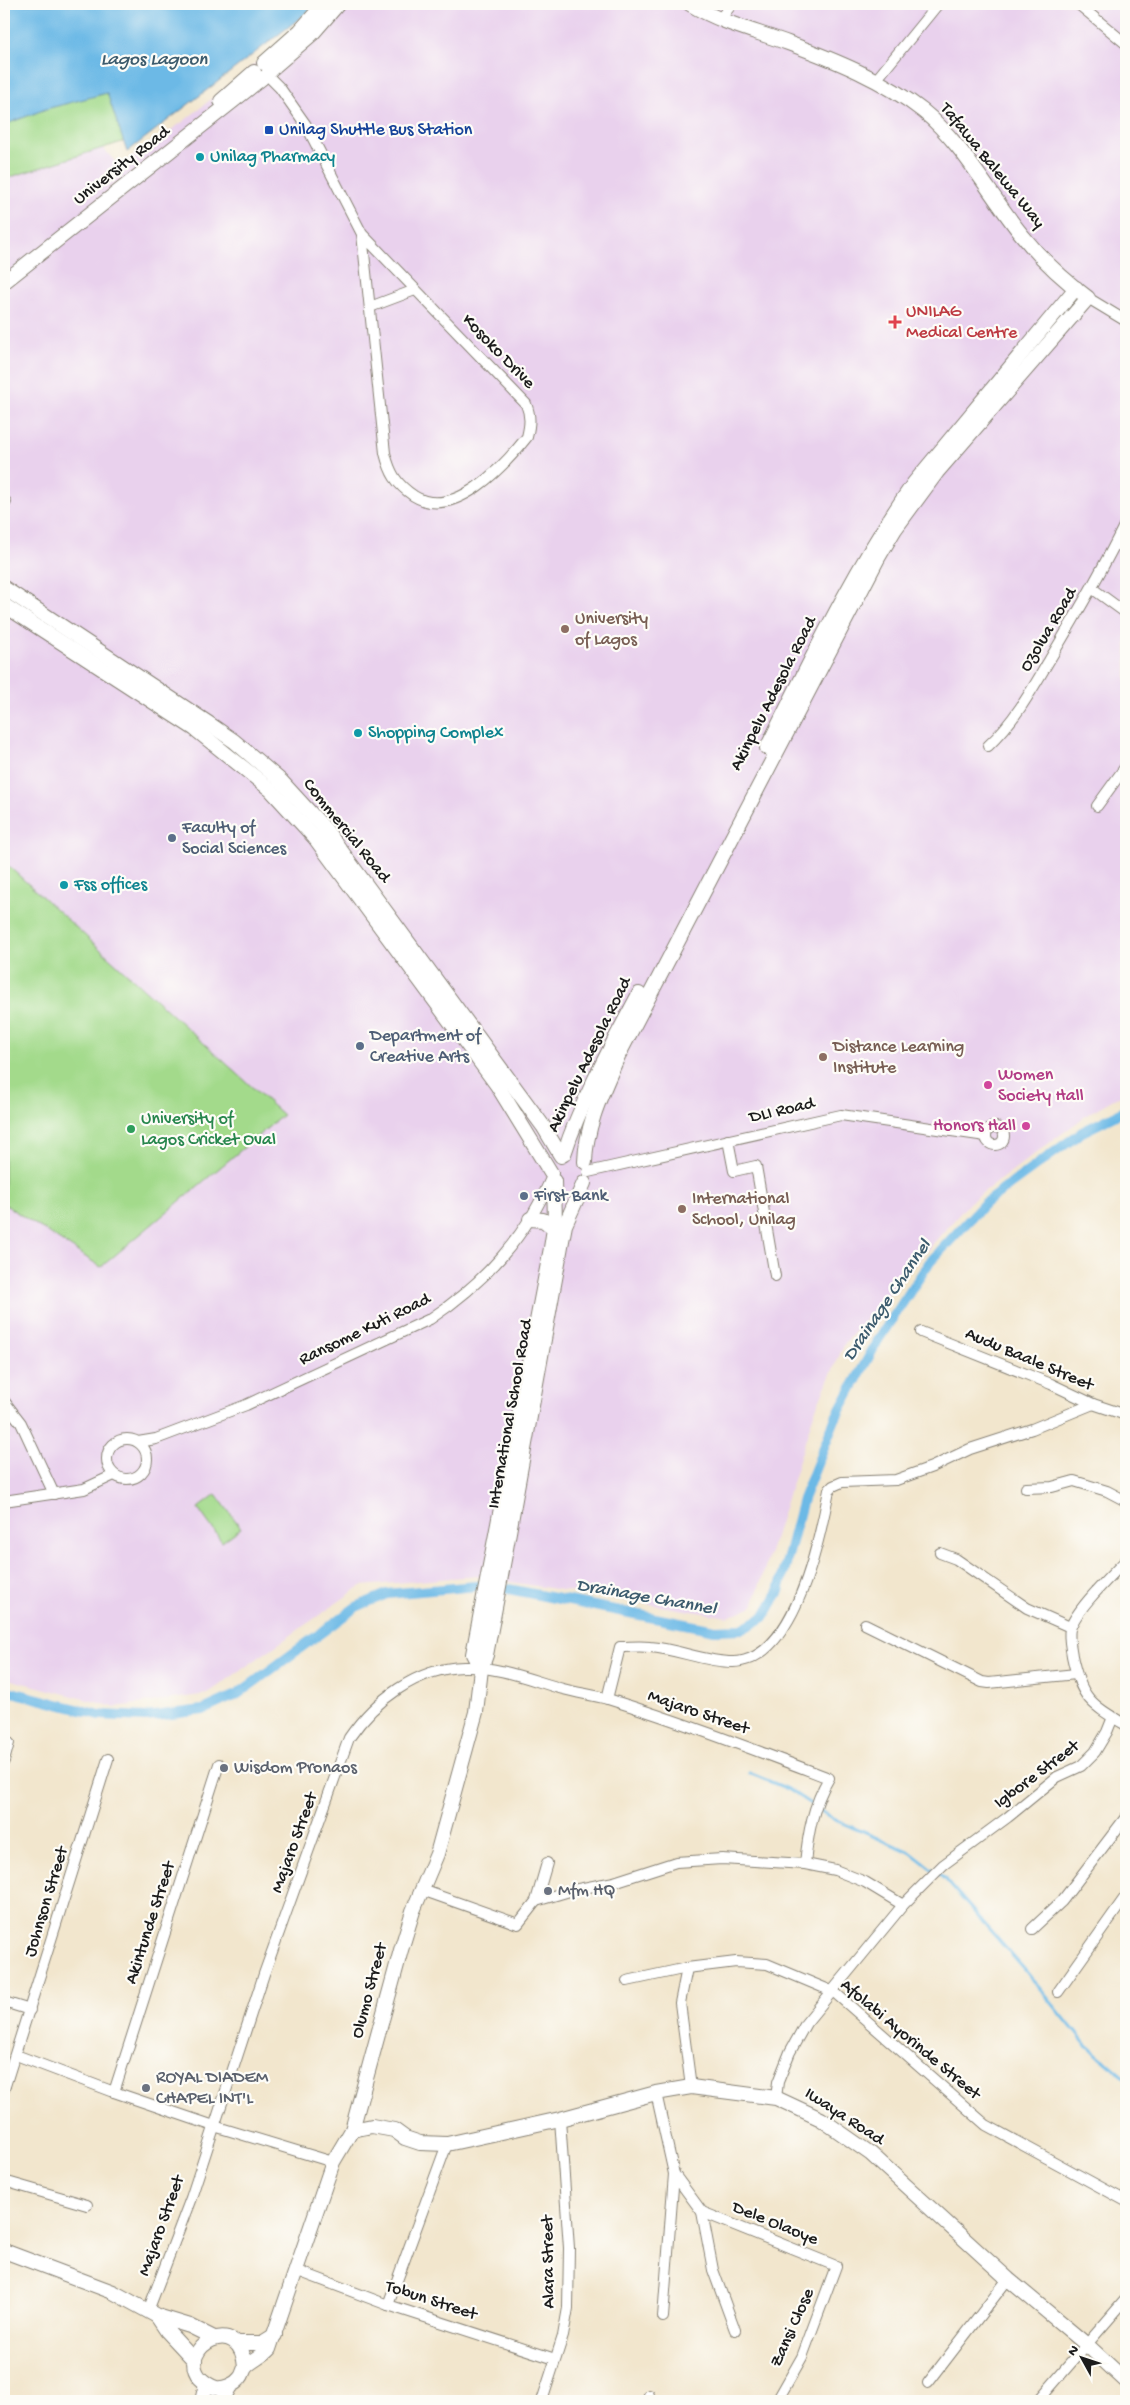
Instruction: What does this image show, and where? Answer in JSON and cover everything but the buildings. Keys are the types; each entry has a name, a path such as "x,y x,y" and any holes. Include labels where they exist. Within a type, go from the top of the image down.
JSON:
{"street":[{"name":"University Road","path":"4,282 263,72 324,4"},
{"name":"University Road","path":"4,270 312,34 338,4"},
{"name":"Tafawa Balewa Way","path":"690,4 719,20 789,43 876,80 925,112 959,150 1023,236 1059,275 1088,298"},
{"path":"719,20 732,4"},
{"path":"876,80 938,4"},
{"path":"1078,4 1125,43"},
{"name":"Kosoko Drive","path":"263,72 280,88 306,125 362,234 526,404 530,414 530,426 527,437 478,486 456,499 435,503 418,499 394,480 389,470 385,453 362,234"},
{"name":"Akinpelu Adesola Road","path":"552,1177 552,1166 563,1155 570,1135 619,1032 709,863 814,654 866,556 914,483 1076,288"},
{"path":"370,307 415,290"},
{"path":"1088,298 1126,320"},
{"name":"Akinpelu Adesola Road","path":"585,1172 588,1132 618,1056 878,558 895,529 937,472 1088,298"},
{"name":"Ozolua Road","path":"988,746 1008,726 1018,711 1093,589 1126,522"},
{"name":"Commercial Road","path":"4,588 234,741 281,782 325,828 359,872 563,1155"},
{"path":"1093,589 1126,613"},
{"name":"Commercial Road","path":"4,605 195,729 246,768 294,813 315,838 496,1085 552,1177"},
{"path":"1097,806 1126,766"},
{"name":"DLI Road","path":"585,1172 841,1115 986,1136"},
{"path":"728,1140 734,1171 756,1166 775,1276"},
{"path":"552,1177 558,1186 568,1190 580,1187 585,1172 579,1156 563,1155"},
{"name":"International School Road","path":"481,1669 479,1654 565,1225 585,1172"},
{"name":"International School Road","path":"495,1576 554,1228 556,1204 552,1177"},
{"name":"Ransome Kuti Road","path":"138,1442 156,1439 246,1405 430,1319 454,1303 509,1248 541,1201 552,1177"},
{"path":"530,1219 542,1220 554,1228"},
{"name":"Audu Baale Street","path":"921,1332 1051,1384 1093,1404 1126,1415"},
{"path":"4,1401 21,1424 54,1494"},
{"path":"607,1699 620,1647 651,1647 705,1659 733,1662 750,1659 773,1644 780,1635 803,1589 815,1553 829,1490 833,1486 842,1482 896,1480 932,1467 970,1449 1032,1430 1093,1404"},
{"path":"128,1438 138,1442 145,1449 148,1459 142,1472 134,1478 127,1480 114,1475 109,1469 106,1457 112,1444 118,1440 128,1438"},
{"path":"4,1501 84,1489 114,1475"},
{"path":"1026,1488 1052,1487 1074,1481 1107,1491 1126,1501"},
{"path":"940,1554 956,1559 1026,1608 1070,1627"},
{"path":"1126,1560 1086,1604 1070,1627 1069,1635 1076,1674 1081,1688 1092,1703 1126,1725"},
{"path":"865,1624 989,1684 1076,1674"},
{"name":"Majaro Street","path":"152,2314 192,2198 264,1974 349,1738 376,1706 407,1683 423,1675 452,1668 503,1672 607,1699 708,1733 829,1778 817,1801 813,1814 805,1864"},
{"name":"Olumo Street","path":"245,2367 261,2358 269,2349 298,2271 333,2162 352,2130 401,1950 436,1854 476,1712 481,1669"},
{"name":"Igbore Street","path":"776,2098 778,2082 799,2035 818,2007 834,1992 850,1968 903,1905 943,1866 1057,1777 1081,1766 1095,1752 1107,1732 1113,1717"},
{"path":"4,1761 9,1743"},
{"name":"Johnson Street","path":"4,2089 108,1758"},
{"name":"Akintunde Street","path":"114,2092 219,1764"},
{"path":"1032,1929 1062,1901 1126,1817"},
{"path":"536,1901 573,1890 614,1882 676,1862 722,1859 805,1864 850,1875 903,1905"},
{"path":"422,1890 518,1924 536,1901 547,1863"},
{"path":"1058,1992 1126,1896"},
{"name":"Afolabi Ayorinde Street","path":"627,1981 688,1968 736,1962 767,1964 834,1992 986,2125 1126,2201"},
{"path":"688,1968 680,2003 691,2087"},
{"path":"4,2002 30,2010"},
{"path":"16,2055 114,2092 214,2126 333,2162"},
{"name":"Iwaya Road","path":"352,2130 372,2126 394,2130 405,2138 420,2143 447,2144 560,2119 656,2093 691,2087 776,2098 821,2120 871,2154 1008,2279 1087,2345 1126,2381"},
{"path":"656,2093 674,2174 663,2317"},
{"name":"Alara Street","path":"542,2401 563,2336 568,2308 569,2248 560,2119"},
{"path":"388,2305 447,2144"},
{"path":"674,2174 702,2212 713,2270 736,2330"},
{"path":"4,2181 87,2206"},
{"name":"Dele Olaoye","path":"702,2212 836,2266"},
{"path":"4,2251 113,2292 152,2314 190,2326 214,2338 226,2338 238,2344 262,2342 275,2335"},
{"name":"Zansi Close","path":"777,2401 802,2357 836,2266"},
{"name":"Tobun Street","path":"298,2271 388,2305 555,2359"},
{"path":"928,2382 1008,2279"},
{"path":"1038,2401 1126,2300"},
{"path":"152,2314 195,2361"},
{"path":"214,2338 200,2346 195,2361 197,2374 206,2384 218,2388 230,2386"},
{"path":"222,2401 230,2386 240,2378 245,2367 244,2354 238,2344"},
{"path":"202,2401 206,2384"}],"shaded area":[{"name":"University of Lagos","path":"329,4 1126,4 1126,1092 1091,1112 970,1202 845,1343 815,1410 753,1606 728,1617 474,1576 361,1586 207,1694 115,1707 4,1678 4,156 90,133 119,166 184,121"}],"green space":[{"name":"Lagos Lagoon","path":"4,4 268,4 138,137 4,179"},
{"path":"4,862 283,1115 101,1267 4,1204"},
{"path":"216,1494 241,1528 222,1542 198,1508"}],"water":[{"name":"Lagos Lagoon","path":"4,4 318,4 127,152 107,93 46,109 4,125"}],"waterway":[{"name":"Drainage Channel","path":"4,1690 100,1715 146,1717 203,1710 238,1694 356,1607 387,1594 488,1585 715,1630 742,1629 764,1617 779,1591 803,1499 836,1417 878,1340 929,1263 985,1203 1082,1132 1126,1110"},
{"path":"749,1773 788,1789 833,1819 910,1852 946,1880 1024,1969 1086,2045 1126,2079"}],"place":[{"name":"Unilag Shuttle Bus Station","path":"269,130"},
{"name":"Unilag Pharmacy","path":"200,157"},
{"name":"UNILAG Medical Centre","path":"895,322"},
{"name":"University of Lagos","path":"565,629"},
{"name":"Shopping Complex","path":"358,733"},
{"name":"Faculty of Social Sciences","path":"172,838"},
{"name":"Fss offices","path":"64,885"},
{"name":"Department of Creative Arts","path":"360,1046"},
{"name":"Distance Learning Institute","path":"823,1057"},
{"name":"Women Society Hall","path":"988,1085"},
{"name":"Honors Hall","path":"1026,1126"},
{"name":"University of Lagos Cricket Oval","path":"131,1129"},
{"name":"First Bank","path":"524,1196"},
{"name":"International School, Unilag","path":"682,1209"},
{"name":"Wisdom Pronaos","path":"224,1768"},
{"name":"Mfm HQ","path":"548,1891"},
{"name":"ROYAL DIADEM CHAPEL INT'L","path":"146,2088"}]}
